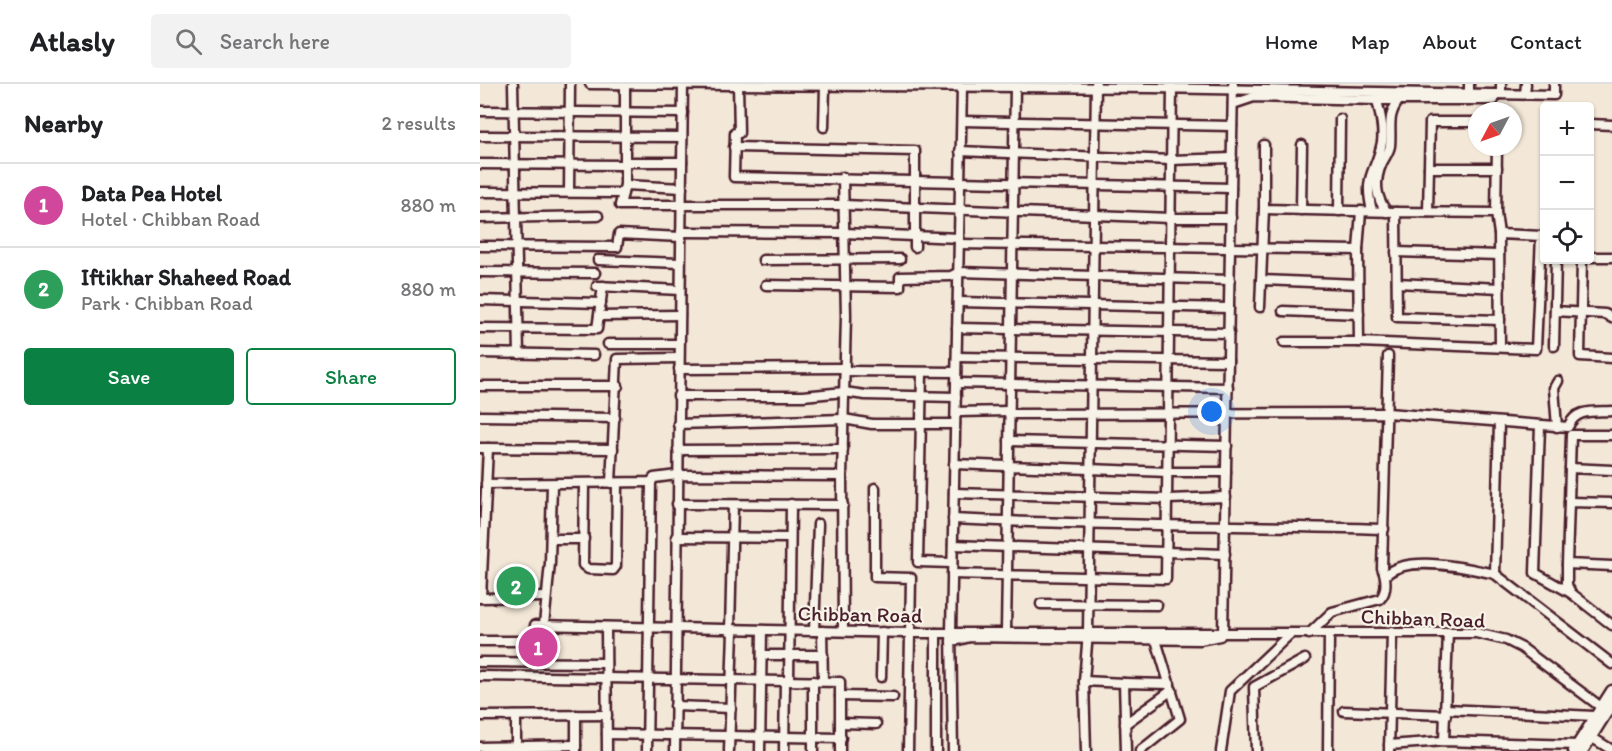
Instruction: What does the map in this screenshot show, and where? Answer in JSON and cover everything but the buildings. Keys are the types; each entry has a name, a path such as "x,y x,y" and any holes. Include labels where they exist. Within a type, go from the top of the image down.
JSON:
{"main road":[{"path":"1578,749 1612,691"},
{"path":"1578,749 1591,737 1612,703"}],"street":[{"path":"513,84 519,354"},
{"path":"569,192 570,84"},
{"path":"590,84 1206,86 1233,90 1254,97 1377,100 1494,100 1501,84"},
{"path":"626,84 624,189 620,205 844,205 960,211 1231,218"},
{"path":"675,751 683,84"},
{"path":"738,84 739,133 735,134 734,177 843,177 1093,186 1232,188"},
{"path":"1525,94 1526,84"},
{"path":"1553,102 1554,84"},
{"path":"821,86 824,127"},
{"path":"953,751 951,632 962,121 956,86"},
{"path":"1086,751 1084,681 1088,604 1092,215 1096,86"},
{"path":"1006,631 1012,153 1015,87"},
{"path":"952,574 1166,579 1171,127 1176,87"},
{"path":"1233,90 1420,88 1469,89 1498,94 1554,95"},
{"path":"1223,633 1233,90"},
{"path":"1233,104 1254,97"},
{"path":"1372,212 1368,195 1369,179 1382,142 1383,128 1377,100"},
{"path":"1399,100 1390,113 1390,149 1381,166 1376,190 1379,203 1392,212 1396,252 1397,317 1500,320"},
{"path":"480,111 683,112"},
{"path":"1339,211 1340,119"},
{"path":"962,121 1171,127 1232,126"},
{"path":"1428,212 1430,122 1468,122"},
{"path":"1594,124 1612,125"},
{"path":"480,136 682,137"},
{"path":"1260,307 1264,145"},
{"path":"1301,210 1302,145"},
{"path":"734,147 915,151 915,247"},
{"path":"960,152 1095,155 1171,160 1232,158"},
{"path":"1497,156 1496,213 1499,234 1500,347"},
{"path":"480,164 682,162"},
{"path":"1429,168 1497,168"},
{"path":"843,177 845,258 842,476 843,631"},
{"path":"480,192 682,188"},
{"path":"1264,209 1496,213"},
{"path":"1359,342 1358,250 1361,211"},
{"path":"480,218 598,216"},
{"path":"480,246 516,244 617,247 619,234 844,233 915,235 1012,245 1358,250"},
{"path":"1284,342 1359,342 1536,349 1541,236 1499,234"},
{"path":"1396,252 1499,255"},
{"path":"1594,257 1612,257"},
{"path":"763,260 900,259"},
{"path":"598,260 681,263"},
{"path":"1554,346 1556,264"},
{"path":"1582,264 1580,356 1612,358"},
{"path":"480,272 595,273"},
{"path":"766,285 900,287 900,277 951,276 959,272 1230,280"},
{"path":"1261,280 1358,284"},
{"path":"1397,284 1500,288"},
{"path":"480,328 597,329 601,303 600,286 680,290"},
{"path":"480,300 601,303"},
{"path":"958,302 1229,308"},
{"path":"1284,311 1359,314"},
{"path":"1555,311 1581,311 1605,314 1612,318"},
{"path":"599,316 680,315"},
{"path":"957,328 1229,333"},
{"path":"608,344 679,344"},
{"path":"480,354 594,355"},
{"path":"1309,634 1332,612 1383,597 1386,575 1382,568 1388,356"},
{"path":"957,357 1228,361"},
{"path":"584,484 585,568 616,568 613,449 618,386 617,359 679,358"},
{"path":"679,369 956,372"},
{"path":"922,373 918,562 952,563"},
{"path":"1557,427 1554,388 1558,381"},
{"path":"956,383 1228,388"},
{"path":"480,386 618,386"},
{"path":"678,396 804,396 844,392 956,397"},
{"path":"1571,593 1567,585 1567,564 1572,418 1577,414 1612,411"},
{"path":"956,412 1387,413 1557,427 1570,431 1612,435"},
{"path":"480,417 615,418"},
{"path":"678,424 844,419 872,424 955,424"},
{"path":"1495,574 1499,423"},
{"path":"1540,426 1535,573 1571,593 1612,625"},
{"path":"1009,441 1227,446"},
{"path":"546,597 480,598 486,484 484,448 613,449"},
{"path":"678,450 843,449"},
{"path":"954,464 1226,472"},
{"path":"1570,468 1612,470"},
{"path":"647,751 651,483 654,478 677,475 842,476"},
{"path":"486,484 651,483"},
{"path":"533,663 534,626 544,625 552,539 552,484"},
{"path":"875,488 875,577 910,578 908,751"},
{"path":"954,493 1168,499 1226,497"},
{"path":"1569,502 1612,504"},
{"path":"677,504 843,505"},
{"path":"784,751 791,504"},
{"path":"729,751 732,505"},
{"path":"953,519 1167,527 1225,524 1384,529"},
{"path":"818,524 818,631 823,655 823,681"},
{"path":"676,537 790,538"},
{"path":"552,539 584,539"},
{"path":"953,545 1225,554"},
{"path":"1386,575 1393,570 1441,563 1495,574 1612,664"},
{"path":"1567,564 1612,566"},
{"path":"1041,604 1157,605"},
{"name":"Chibban Road","path":"544,625 732,631 936,633 1006,631 1156,640 1200,640 1218,638 1223,633"},
{"path":"606,627 607,751"},
{"path":"760,751 762,631"},
{"path":"881,678 882,632"},
{"path":"1392,632 1389,748 1444,741 1578,749"},
{"path":"1444,741 1448,632"},
{"path":"936,633 936,751"},
{"name":"Chibban Road","path":"951,642 970,637 1223,633 1476,633 1506,640 1522,648 1598,712"},
{"path":"1221,751 1230,691 1290,634"},
{"path":"1328,751 1329,634"},
{"path":"1140,751 1180,719 1156,640"},
{"path":"480,641 533,641"},
{"path":"762,655 823,655"},
{"path":"1256,751 1254,687 1305,659"},
{"path":"480,662 606,663"},
{"path":"480,676 840,682 840,751"},
{"path":"813,681 813,751"},
{"path":"1084,681 1171,687"},
{"path":"1124,683 1126,751"},
{"path":"1125,724 1171,687"},
{"path":"840,696 893,697"},
{"path":"675,706 731,708"},
{"path":"1344,711 1391,713 1598,712"},
{"path":"480,747 576,748 576,715"},
{"path":"480,716 607,715"},
{"path":"516,716 516,746"},
{"path":"840,723 876,723"},
{"path":"607,734 730,734 841,738"},
{"path":"1591,737 1612,750"}],"place":[{"name":"Iftikhar Shaheed Road","path":"516,586"},
{"name":"Data Pea Hotel","path":"538,647"}]}
